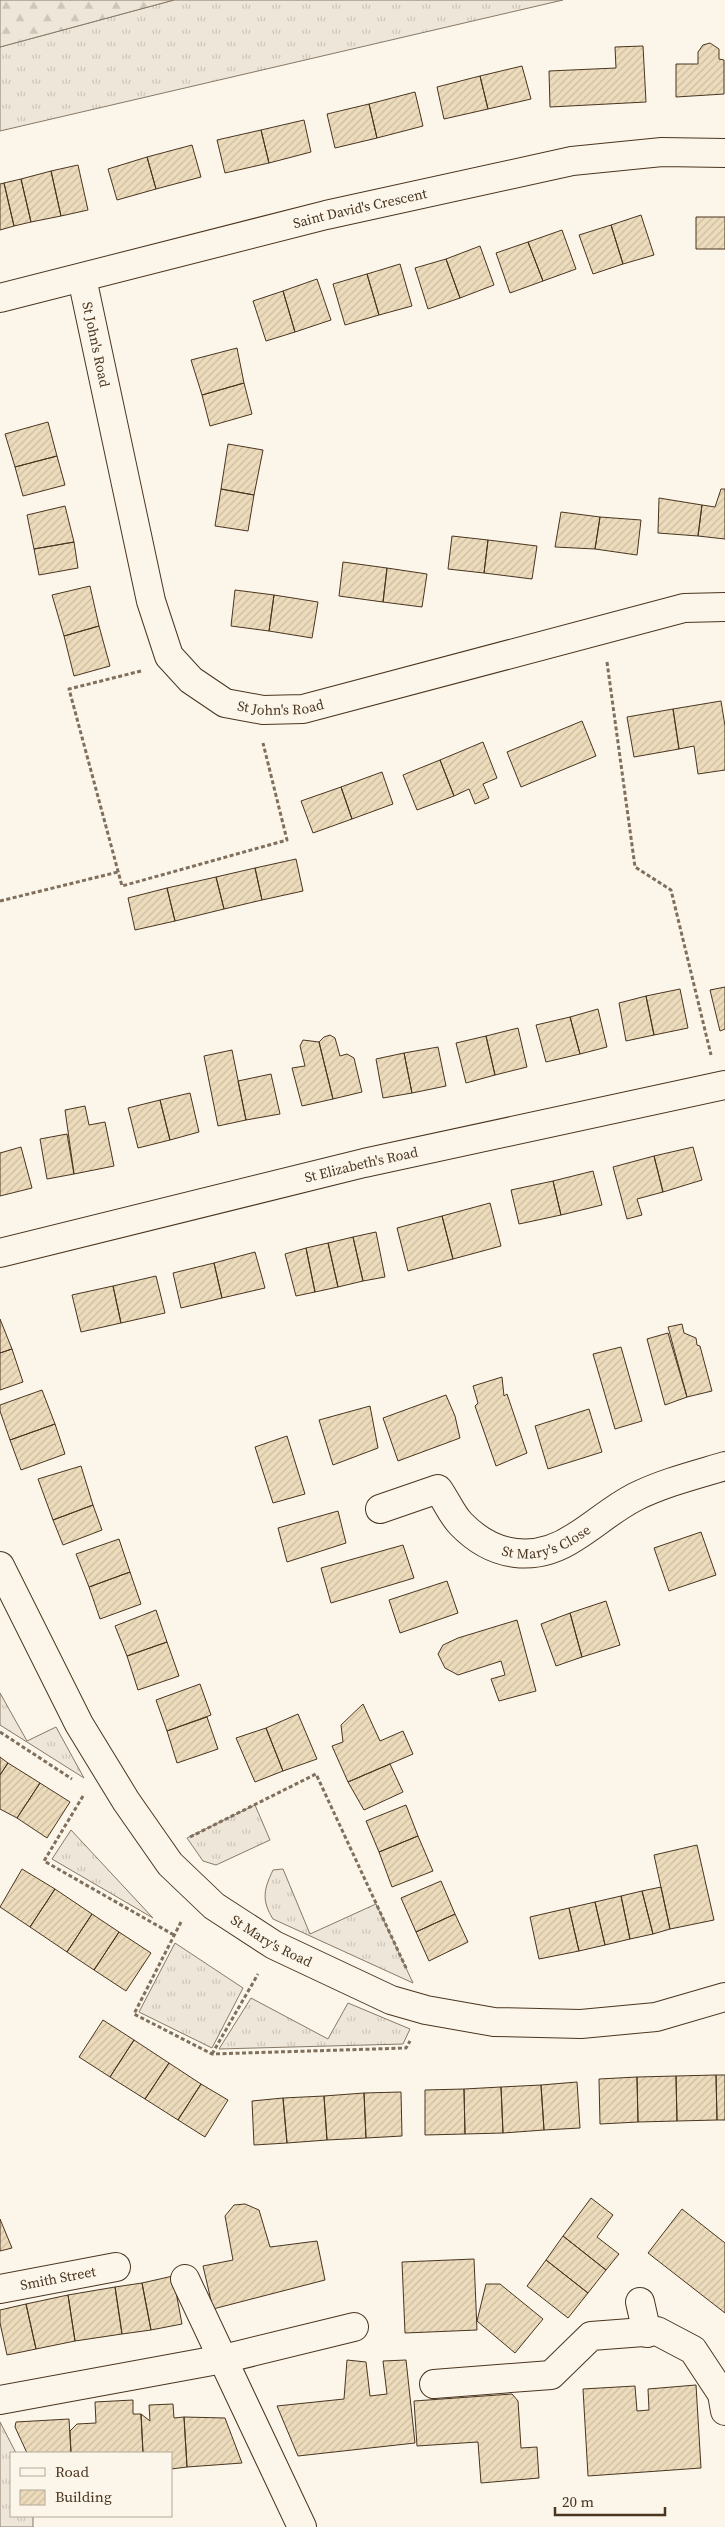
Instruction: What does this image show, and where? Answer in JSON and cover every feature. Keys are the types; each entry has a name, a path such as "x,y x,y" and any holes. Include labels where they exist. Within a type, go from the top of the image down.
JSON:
{"street":[{"name":"Saint David's Crescent","path":"0,298 326,215 572,161 662,152 725,153"},
{"name":"St John's Road","path":"82,278 151,601 169,656 191,680 225,703 254,708 303,709 684,608 725,607"},
{"name":"St Elizabeth's Road","path":"0,1253 364,1162 722,1086"},
{"name":"St Mary's Close","path":"380,1509 438,1489 461,1524 480,1540 504,1551 528,1555 551,1550 575,1537 604,1515 636,1496 725,1466"},
{"name":"St Mary's Road","path":"0,1566 79,1724 126,1801 161,1852 197,1892 238,1923 274,1945 384,1997 426,2010 494,2022 581,2024 656,2017 725,1997"},
{"name":"Smith Street","path":"0,2289 116,2267"},
{"path":"185,2279 302,2527"},
{"path":"640,2302 647,2333"},
{"path":"0,2400 223,2359 354,2327"},
{"path":"434,2384 551,2375 591,2336 647,2333 657,2330 692,2350 722,2394 725,2412"}],"path":[{"path":"603,630 635,866 671,890 722,1086"},
{"path":"176,663 69,689 122,886 287,840 254,708"},
{"path":"0,901 118,872"},
{"path":"0,1732 87,1789"},
{"path":"103,1763 44,1861 174,1935"},
{"path":"161,1852 316,1774 426,2010 406,2048 212,2054 134,2014 197,1892"},
{"path":"212,2054 274,1945"}],"green space":[{"path":"0,0 174,0 0,47"},
{"path":"174,0 563,0 0,131 0,47"},
{"path":"0,1693 27,1741 56,1727 84,1778 0,1725"},
{"path":"255,1805 270,1840 216,1865 203,1861 187,1838"},
{"path":"71,1830 153,1918 52,1859"},
{"path":"283,1869 310,1934 376,1904 413,1983 273,1919 265,1900 266,1889 273,1870"},
{"path":"175,1943 243,1988 212,2048 139,2012"},
{"path":"251,1998 328,2039 348,2003 410,2029 403,2044 219,2049"},
{"path":"0,2422 15,2452 10,2452 10,2517 33,2517 33,2527 0,2527"}],"building":[{"path":"710,43 719,49 719,59 724,60 724,94 676,97 676,64 698,64 698,52 703,45"},
{"path":"643,46 646,102 550,107 549,71 616,68 615,47"},
{"path":"522,66 531,99 488,109 480,76"},
{"path":"480,76 488,109 444,119 437,87"},
{"path":"415,92 423,126 377,138 369,104"},
{"path":"369,104 377,138 335,148 327,114"},
{"path":"304,120 311,152 269,163 261,130"},
{"path":"261,130 269,163 225,173 217,140"},
{"path":"192,145 201,177 156,189 147,157"},
{"path":"147,157 156,189 117,200 108,169"},
{"path":"78,165 88,210 61,216 51,171"},
{"path":"51,171 61,216 31,222 21,179"},
{"path":"21,179 31,222 14,226 4,183"},
{"path":"4,183 14,226 0,230 0,184"},
{"path":"641,215 654,255 623,264 611,225"},
{"path":"696,217 725,217 725,249 696,249"},
{"path":"611,225 623,264 593,274 579,235"},
{"path":"562,230 576,269 543,281 528,242"},
{"path":"528,242 543,281 510,293 496,253"},
{"path":"480,246 494,285 460,298 446,259"},
{"path":"446,259 460,298 428,309 415,268"},
{"path":"400,264 412,306 379,315 367,274"},
{"path":"367,274 379,315 345,325 333,284"},
{"path":"317,279 331,320 295,332 283,291"},
{"path":"283,291 295,332 266,341 253,301"},
{"path":"237,348 244,383 202,395 191,360"},
{"path":"244,383 252,414 210,426 202,395"},
{"path":"48,422 57,456 15,467 5,434"},
{"path":"228,444 263,450 254,495 221,489"},
{"path":"57,456 65,485 23,496 15,467"},
{"path":"221,489 254,495 248,531 215,526"},
{"path":"721,489 725,489 725,539 698,536 702,505 715,507"},
{"path":"659,498 702,505 698,536 658,533"},
{"path":"65,506 74,542 34,549 27,515"},
{"path":"561,512 600,517 595,549 555,547"},
{"path":"600,517 641,520 637,555 595,549"},
{"path":"452,536 488,540 484,573 448,569"},
{"path":"488,540 537,546 532,579 484,573"},
{"path":"74,542 78,568 39,575 34,549"},
{"path":"343,562 387,568 383,602 339,596"},
{"path":"387,568 427,574 422,607 383,602"},
{"path":"90,586 99,626 64,636 52,595"},
{"path":"235,590 274,595 269,631 231,626"},
{"path":"274,595 318,602 312,638 269,631"},
{"path":"99,626 110,666 74,676 64,636"},
{"path":"721,701 725,726 725,770 698,774 694,746 679,749 673,709"},
{"path":"673,709 679,749 634,757 627,717"},
{"path":"582,721 596,756 521,787 507,752"},
{"path":"483,742 497,778 483,784 489,798 475,804 469,789 454,796 440,760"},
{"path":"440,760 454,796 417,810 403,775"},
{"path":"382,772 393,804 352,819 341,787"},
{"path":"341,787 352,819 313,833 301,801"},
{"path":"296,859 303,891 262,900 255,868"},
{"path":"255,868 262,900 224,909 216,877"},
{"path":"216,877 224,909 175,921 167,888"},
{"path":"167,888 175,921 135,930 128,898"},
{"path":"725,987 725,1029 720,1031 710,990"},
{"path":"680,989 688,1028 654,1035 646,996"},
{"path":"646,996 654,1035 626,1041 619,1003"},
{"path":"598,1009 607,1047 580,1054 570,1017"},
{"path":"570,1017 580,1054 546,1062 536,1025"},
{"path":"518,1028 527,1067 495,1075 486,1036"},
{"path":"330,1035 335,1038 340,1056 347,1054 354,1058 362,1092 333,1099 319,1042 324,1037"},
{"path":"486,1036 495,1075 466,1083 456,1043"},
{"path":"303,1040 319,1042 333,1099 302,1106 292,1068 305,1066 300,1046"},
{"path":"438,1047 446,1086 412,1093 404,1053"},
{"path":"232,1050 246,1120 218,1126 204,1056"},
{"path":"404,1053 412,1093 383,1098 376,1059"},
{"path":"271,1074 280,1114 246,1120 238,1081"},
{"path":"190,1093 199,1132 170,1140 160,1100"},
{"path":"160,1100 170,1140 138,1148 128,1108"},
{"path":"85,1106 89,1125 105,1122 114,1166 74,1174 65,1110"},
{"path":"67,1134 74,1174 47,1179 40,1139"},
{"path":"21,1147 32,1188 0,1196 0,1153"},
{"path":"693,1147 702,1180 663,1192 654,1156"},
{"path":"654,1156 663,1192 637,1199 642,1215 627,1219 613,1167"},
{"path":"593,1171 602,1205 561,1215 553,1181"},
{"path":"553,1181 561,1215 519,1224 511,1190"},
{"path":"490,1203 501,1246 453,1259 442,1216"},
{"path":"442,1216 453,1259 408,1271 397,1228"},
{"path":"376,1232 385,1277 363,1281 353,1237"},
{"path":"353,1237 363,1281 338,1287 328,1243"},
{"path":"328,1243 338,1287 315,1292 306,1248"},
{"path":"306,1248 315,1292 296,1296 285,1254"},
{"path":"255,1252 265,1288 222,1298 214,1263"},
{"path":"214,1263 222,1298 181,1308 173,1273"},
{"path":"156,1276 165,1313 121,1323 113,1286"},
{"path":"113,1286 121,1323 81,1332 72,1295"},
{"path":"0,1319 12,1349 0,1353"},
{"path":"682,1324 684,1333 696,1338 697,1345 700,1346 712,1391 687,1397 668,1327"},
{"path":"668,1333 687,1397 665,1405 647,1339"},
{"path":"621,1347 642,1421 615,1429 593,1354"},
{"path":"12,1349 23,1382 0,1390 0,1353"},
{"path":"502,1377 504,1396 507,1394 527,1453 496,1466 475,1406 478,1403 473,1386"},
{"path":"42,1390 55,1424 10,1440 0,1411 0,1405"},
{"path":"446,1395 455,1416 460,1438 398,1461 383,1418"},
{"path":"370,1406 378,1448 333,1465 319,1420"},
{"path":"589,1409 602,1452 548,1469 535,1426"},
{"path":"55,1424 65,1454 21,1470 10,1440"},
{"path":"287,1436 305,1494 273,1503 255,1447"},
{"path":"81,1466 93,1505 53,1520 38,1479"},
{"path":"93,1505 102,1530 63,1545 53,1520"},
{"path":"338,1511 346,1543 287,1562 278,1528"},
{"path":"701,1532 716,1575 669,1591 654,1548"},
{"path":"119,1539 130,1572 89,1587 76,1554"},
{"path":"403,1545 414,1578 331,1603 321,1568"},
{"path":"130,1572 141,1604 100,1619 89,1587"},
{"path":"447,1581 458,1613 400,1633 389,1600"},
{"path":"606,1601 620,1645 582,1657 570,1613"},
{"path":"156,1610 167,1642 127,1656 115,1626"},
{"path":"570,1613 582,1657 556,1666 541,1624"},
{"path":"517,1620 536,1691 499,1701 491,1679 505,1675 501,1661 458,1675 445,1668 438,1654 443,1645 458,1638"},
{"path":"167,1642 179,1676 138,1690 127,1656"},
{"path":"200,1684 211,1715 167,1731 156,1700"},
{"path":"363,1704 380,1741 403,1731 413,1754 348,1782 332,1746 343,1742 341,1725"},
{"path":"298,1714 317,1759 283,1771 266,1728"},
{"path":"207,1717 218,1749 177,1763 167,1731"},
{"path":"266,1728 283,1771 255,1782 236,1738"},
{"path":"0,1757 8,1763 0,1775"},
{"path":"8,1763 40,1783 17,1818 0,1809 0,1775"},
{"path":"390,1764 403,1792 364,1810 348,1782"},
{"path":"40,1783 70,1802 47,1838 17,1818"},
{"path":"406,1805 418,1836 379,1852 366,1821"},
{"path":"418,1836 433,1871 392,1887 379,1852"},
{"path":"697,1845 714,1920 670,1929 654,1855"},
{"path":"22,1869 55,1889 30,1927 0,1907"},
{"path":"441,1881 455,1914 416,1932 401,1898"},
{"path":"661,1887 670,1929 653,1934 642,1891"},
{"path":"55,1889 92,1914 67,1952 30,1927"},
{"path":"642,1891 653,1934 630,1939 621,1896"},
{"path":"621,1896 630,1939 605,1945 595,1902"},
{"path":"595,1902 605,1945 579,1951 569,1908"},
{"path":"569,1908 579,1951 539,1959 530,1917"},
{"path":"92,1914 119,1932 94,1970 67,1952"},
{"path":"455,1914 468,1942 429,1961 416,1932"},
{"path":"119,1932 151,1953 126,1991 94,1970"},
{"path":"103,2020 134,2040 110,2077 79,2057"},
{"path":"134,2040 169,2063 145,2099 110,2077"},
{"path":"169,2063 201,2084 178,2120 145,2099"},
{"path":"716,2075 717,2120 677,2121 676,2076"},
{"path":"716,2075 725,2075 725,2120 717,2120"},
{"path":"676,2076 677,2121 638,2122 637,2077"},
{"path":"637,2077 638,2122 600,2124 599,2079"},
{"path":"577,2082 580,2128 544,2130 541,2085"},
{"path":"201,2084 228,2100 205,2137 178,2120"},
{"path":"541,2085 544,2130 503,2133 501,2087"},
{"path":"501,2087 503,2133 465,2134 464,2089"},
{"path":"464,2089 465,2134 425,2135 425,2090"},
{"path":"401,2092 402,2136 366,2138 364,2093"},
{"path":"364,2093 366,2138 327,2140 324,2096"},
{"path":"324,2096 327,2140 287,2143 283,2098"},
{"path":"283,2098 287,2143 254,2145 252,2101"},
{"path":"591,2198 613,2215 597,2237 619,2254 606,2270 563,2236"},
{"path":"245,2204 259,2210 270,2247 317,2241 325,2280 213,2309 203,2266 233,2260 225,2216 234,2205"},
{"path":"682,2209 725,2243 725,2313 648,2253"},
{"path":"0,2219 12,2248 0,2251"},
{"path":"563,2236 606,2270 588,2293 546,2260"},
{"path":"474,2259 477,2330 405,2333 402,2262"},
{"path":"546,2260 588,2293 568,2318 527,2286"},
{"path":"173,2276 182,2324 151,2330 142,2283"},
{"path":"142,2283 151,2330 122,2334 115,2287"},
{"path":"486,2284 500,2284 543,2319 515,2353 477,2321"},
{"path":"115,2287 122,2334 75,2341 68,2295"},
{"path":"68,2295 75,2341 36,2349 26,2304"},
{"path":"26,2304 36,2349 7,2355 0,2323 0,2310"},
{"path":"347,2360 366,2362 370,2396 387,2394 383,2361 406,2360 415,2443 298,2456 277,2406 344,2399"},
{"path":"696,2385 701,2468 588,2476 583,2389 635,2386 637,2411 649,2410 648,2389"},
{"path":"512,2394 518,2401 521,2448 537,2447 539,2478 481,2483 478,2442 417,2446 414,2401"},
{"path":"133,2400 133,2414 141,2414 143,2452 71,2452 70,2431 77,2424 96,2423 95,2402"},
{"path":"173,2404 174,2418 184,2417 187,2467 172,2469 172,2452 143,2452 141,2414 150,2421 149,2405"},
{"path":"184,2417 225,2418 242,2463 187,2467"},
{"path":"69,2419 71,2452 27,2452 15,2427 16,2422"}]}
